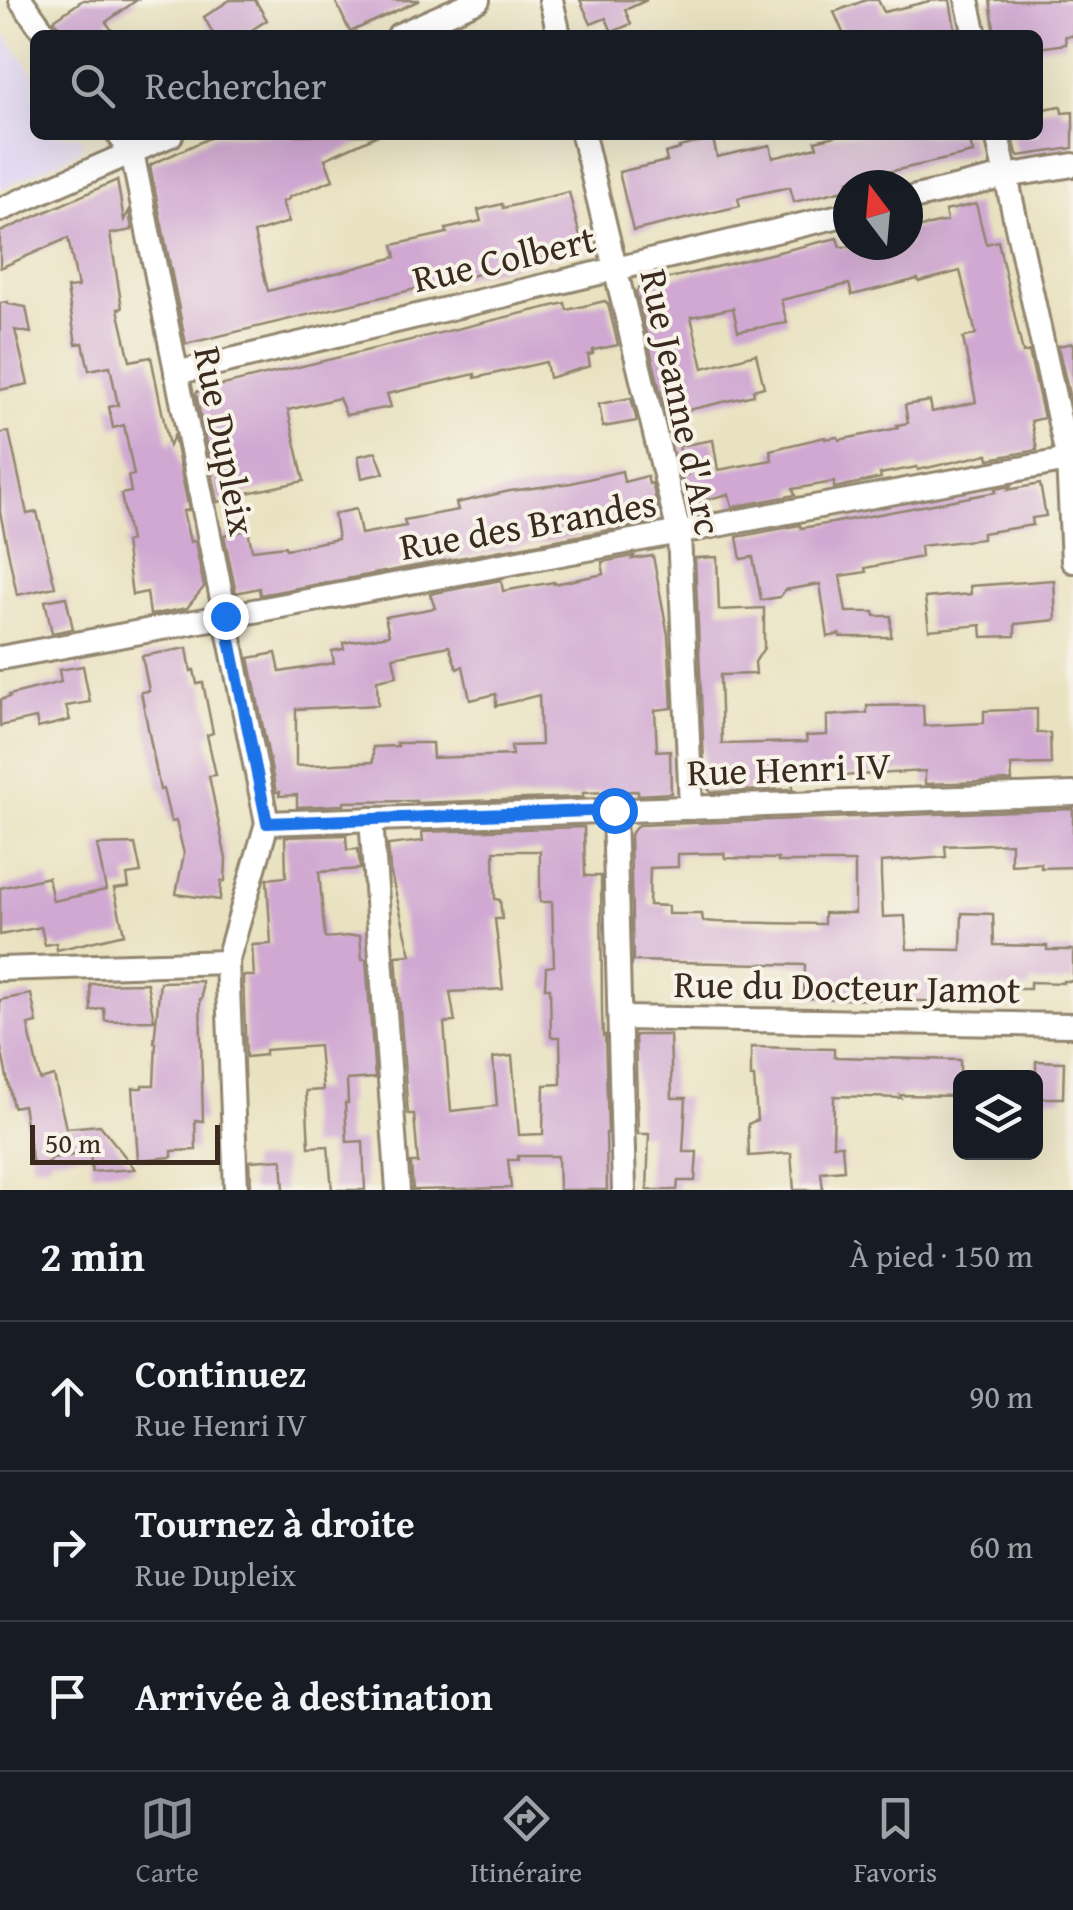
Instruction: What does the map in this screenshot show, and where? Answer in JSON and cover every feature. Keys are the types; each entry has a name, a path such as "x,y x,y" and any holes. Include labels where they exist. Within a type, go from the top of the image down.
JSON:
{"street":[{"path":"409,30 478,0"},
{"path":"550,0 558,30"},
{"path":"968,0 974,30"},
{"path":"23,1 43,30"},
{"name":"Rue Jeanne d'Arc","path":"585,140 679,532 690,808"},
{"path":"998,140 1068,460 1073,560"},
{"path":"0,210 125,144"},
{"name":"Rue Dupleix","path":"125,144 267,823"},
{"path":"923,195 1006,176 1073,166"},
{"name":"Rue Colbert","path":"176,374 833,218"},
{"name":"Rue des Brandes","path":"0,658 1068,460"},
{"name":"Rue Henri IV","path":"267,823 1073,794"},
{"path":"614,810 624,1190"},
{"path":"371,820 398,1190"},
{"path":"236,1190 227,962 267,823"},
{"path":"0,969 227,962"},
{"name":"Rue du Docteur Jamot","path":"620,1018 1073,1026"}],"shaded area":[{"path":"0,28 30,69 30,140 84,142 77,153 0,189"}],"building":[{"path":"83,0 137,0 106,22 112,30 61,30 54,20"},
{"path":"230,0 255,0 267,20 252,30 211,30 204,17"},
{"path":"335,0 420,0 354,30 349,30"},
{"path":"580,0 647,0 625,10 631,24 611,30 606,18 591,24"},
{"path":"866,0 878,0 884,12 950,0 955,30 842,30 834,12"},
{"path":"990,0 1073,0 1073,36 1065,36 1066,44 1043,47 1043,30 994,30"},
{"path":"1061,106 1062,113 1073,112 1073,148 1019,156 1013,140 1043,140 1043,109"},
{"path":"205,140 367,140 325,159 333,180 282,202 289,222 254,233 268,291 396,257 393,245 481,221 478,210 569,192 581,241 578,250 186,344 152,164"},
{"path":"709,140 713,140 717,157 770,145 773,158 817,147 815,141 819,140 969,140 973,153 897,170 833,170 833,193 794,202 790,187 738,198 740,206 633,231 619,172 667,161 665,153"},
{"path":"117,180 124,220 129,211 132,230 110,234 122,308 118,309 130,361 151,357 169,446 174,436 189,510 183,511 190,542 195,541 204,587 187,608 150,615 147,592 132,595 125,542 130,541 121,494 131,492 128,476 134,475 124,425 113,428 109,407 118,405 110,366 89,370 83,343 76,344 67,288 78,287 68,238 0,268 0,232"},
{"path":"976,204 986,244 998,241 1023,353 1029,351 1044,418 1031,421 1037,450 989,459 988,454 918,470 917,467 834,488 834,482 793,489 795,495 732,507 729,494 687,504 681,476 687,475 679,446 713,440 718,470 772,460 770,450 825,437 839,440 898,428 897,425 908,423 905,405 930,401 932,412 976,402 963,338 976,334 960,271 852,295 849,284 781,300 787,323 738,331 733,308 691,317 703,368 756,354 764,387 753,390 754,395 666,415 636,292 641,285 833,239 833,260 923,260 923,227 947,221 945,211"},
{"path":"605,301 618,345 593,350 588,355 590,366 549,378 546,362 475,378 475,374 387,394 391,407 346,415 339,398 288,410 304,481 218,502 198,391 565,303 567,310"},
{"path":"0,303 26,307 31,333 15,330 28,384 0,390"},
{"path":"1073,343 1073,412 1058,346"},
{"path":"631,398 637,421 603,427 599,404"},
{"path":"9,432 27,514 37,512 55,587 17,595 0,512 0,433"},
{"path":"376,452 384,473 362,478 358,456"},
{"path":"622,471 624,482 647,476 649,484 652,483 659,512 653,522 260,595 259,588 236,593 224,535 248,530 252,550 285,546 286,549 338,539 334,514 356,509 361,534 406,526 404,520 458,510 456,503"},
{"path":"1040,484 1046,516 1032,518 1033,525 982,533 982,539 920,546 921,557 840,576 846,612 891,616 891,637 828,637 820,584 785,590 780,597 761,600 753,557 741,559 737,537 832,523 1011,486 1008,490"},
{"path":"653,556 668,635 672,708 655,710 657,751 670,750 671,793 583,793 583,797 344,802 297,807 297,795 279,796 280,792 276,792 249,658 276,653 280,672 334,663 332,651 344,649 343,643 389,635 385,617 435,608 430,594 501,580 503,591 554,584 604,574 602,562","holes":["449,646 457,669 463,666 470,700 496,694 496,706 539,695 541,745 511,746 512,755 433,758 432,743 397,743 398,746 373,747 373,762 296,766 296,709 378,705 377,680 397,676 393,657"]},
{"path":"717,557 719,610 764,608 764,648 755,662 756,674 720,675 722,744 807,742 806,736 827,735 827,716 867,713 867,706 923,705 924,726 984,723 984,711 1037,709 1037,733 1050,733 1051,764 1011,765 1012,781 925,784 925,771 841,776 841,769 792,771 793,789 711,792 705,786 695,558"},
{"path":"1054,580 1056,620 1015,624 1015,636 982,637 981,625 929,630 925,598 971,594 970,586"},
{"path":"66,597 73,629 52,633 45,601"},
{"path":"187,648 191,671 194,670 197,684 203,683 213,733 207,735 216,775 209,776 226,859 220,900 176,894 184,854 176,821 171,822 163,789 160,790 141,692 149,691 142,656"},
{"path":"83,666 90,702 66,706 70,720 38,728 36,718 0,726 0,700 61,682 59,670"},
{"path":"1073,809 1073,867 1011,865 1011,843 945,846 946,857 881,862 881,875 883,917 905,916 907,949 961,950 962,913 993,914 994,945 1073,950 1073,981 1030,982 1030,989 961,988 961,1002 804,998 805,965 633,961 630,835 638,825","holes":["724,853 725,858 855,862 855,913 824,913 824,924 717,922 703,921 702,914 668,914 668,906 649,905 650,868 678,867 678,854"]},
{"path":"584,827 585,876 601,876 607,1190 559,1190 558,1156 518,1156 518,1160 508,1160 511,1188 413,1190 411,1163 418,1163 414,1114 408,1114 396,956 411,955 390,870 388,845 423,841 422,832","holes":["494,851 540,851 540,902 552,902 554,966 546,967 545,988 550,988 551,1037 560,1037 561,1084 544,1085 543,1134 519,1135 512,1056 493,1058 497,1106 451,1111 444,1023 455,1022 450,992 503,989 495,919 502,919 500,900 495,899"]},
{"path":"346,835 347,850 358,849 360,869 319,872 325,938 360,935 362,959 366,959 375,1078 347,1080 345,1103 347,1142 363,1141 365,1190 332,1190 328,1146 309,1147 306,1091 323,1090 319,1046 265,1050 265,1055 246,1057 243,976 254,976 252,945 271,944 267,879 286,877 285,837"},
{"path":"135,844 141,873 127,875 129,887 114,889 124,934 57,950 56,943 45,945 41,927 0,935 0,888 48,877 53,901 106,890 97,845"},
{"path":"202,981 203,1121 195,1120 196,1150 172,1151 172,1157 138,1160 133,1088 154,1085 160,982"},
{"path":"147,983 154,1020 105,1021 104,1008 91,1011 90,984"},
{"path":"31,994 37,1023 28,1025 40,1080 54,1076 66,1128 100,1125 135,1169 92,1172 90,1153 33,1165 23,1105 13,1107 0,1043 0,1000"},
{"path":"635,1035 670,1035 672,1098 686,1098 683,1152 697,1152 695,1181 678,1181 677,1190 647,1190 649,1134 638,1134"},
{"path":"751,1047 834,1049 834,1057 960,1060 960,1070 953,1070 953,1096 834,1096 833,1145 842,1145 844,1170 821,1172 823,1190 794,1190 791,1153 749,1156 748,1124 757,1120"},
{"path":"1036,1061 1064,1062 1063,1098 1043,1098 1043,1070 1036,1070"},
{"path":"282,1159 284,1190 251,1190 250,1161"}],"route":[{"path":"225,616 267,823 614,810"}]}
